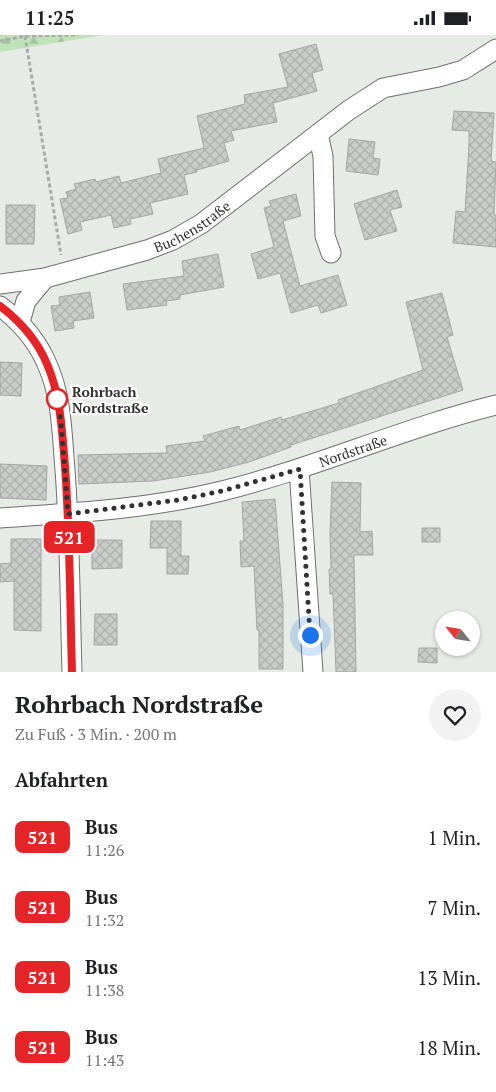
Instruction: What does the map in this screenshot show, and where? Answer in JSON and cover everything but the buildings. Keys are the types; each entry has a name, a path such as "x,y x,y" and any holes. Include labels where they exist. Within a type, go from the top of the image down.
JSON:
{"street":[{"name":"Buchenstraße","path":"0,284 45,278 173,241 201,224 318,134 383,88 439,77 463,70 496,49"},
{"path":"318,134 323,156 325,237 331,253"},
{"path":"20,322 26,301 45,278"},
{"path":"0,306 20,322 47,364 56,390 61,422 68,514 72,672"},
{"name":"Nordstraße","path":"0,517 68,514 178,500 222,491 300,469 414,427 496,405"},
{"path":"300,469 313,672"}],"path":[{"path":"0,41 25,36 78,35"},
{"path":"25,36 64,272"}],"green space":[{"path":"0,35 103,35 0,52"}],"bus line":[{"name":"521","path":"0,306 20,322 33,339 47,364 56,390 61,422 68,514 72,672"}],"place":[{"name":"Rohrbach Nordstraße","path":"57,399"}],"route":[{"path":"57,399 61,422 68,514 143,506 178,500 222,491 300,469 310,635"}]}
